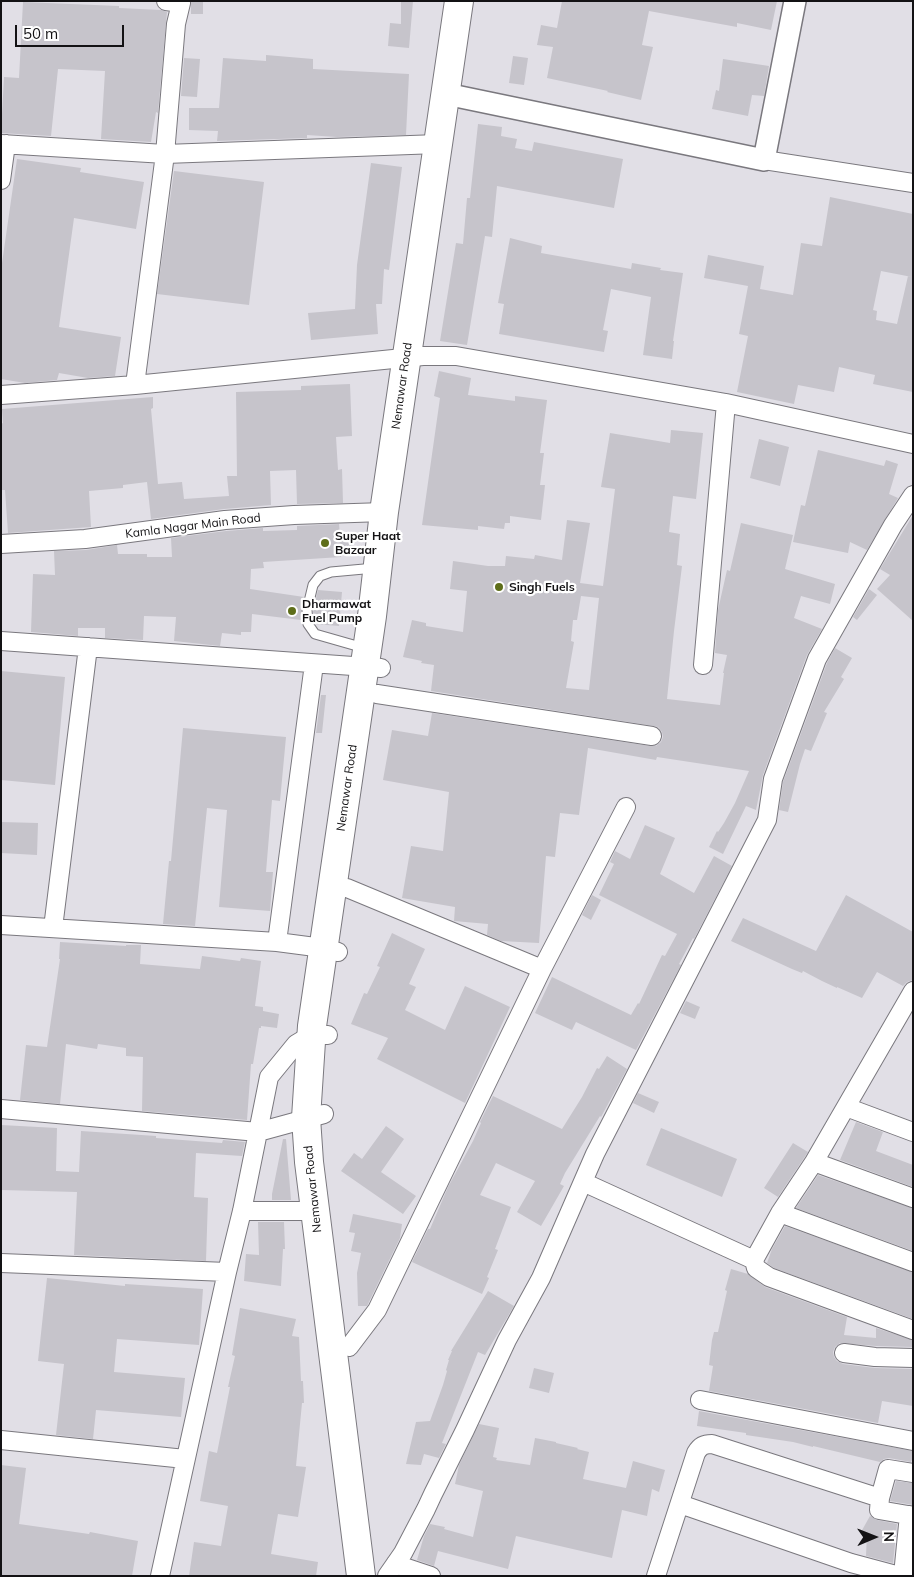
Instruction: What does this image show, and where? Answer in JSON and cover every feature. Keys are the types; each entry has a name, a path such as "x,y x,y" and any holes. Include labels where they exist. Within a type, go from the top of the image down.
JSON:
{"highway":[{"name":"Nemawar Road","path":"361,1576 314,1211 315,1116 323,1087 319,1035 373,670 378,568 384,512 415,357 449,165 459,1"},
{"name":"Nemawar Road","path":"331,950 347,888 373,670 415,357 438,144 453,96 476,1"},
{"name":"Nemawar Road","path":"315,1116 326,1173 348,1347 385,1572"}],"street":[{"path":"764,160 795,1"},
{"path":"135,385 165,154 176,24 176,2"},
{"path":"453,96 764,160 913,183"},
{"path":"1,180 4,144 165,154 438,144"},
{"path":"1,395 135,385 415,357 456,356 726,403 913,444"},
{"path":"703,665 726,403"},
{"path":"385,1572 403,1553 426,1509 507,1340 541,1278 595,1154 767,820 773,779 817,659 893,525 913,495"},
{"name":"Kamla Nagar Main Road","path":"1,544 85,539 225,520 294,515 384,512"},
{"path":"1,642 314,664 373,670 652,736"},
{"path":"53,928 88,647"},
{"path":"277,942 314,664"},
{"path":"348,1347 377,1310 542,969 626,807"},
{"path":"347,888 542,969"},
{"path":"1,925 277,942 331,950"},
{"path":"913,991 814,1162 780,1213 754,1260 756,1268 769,1278 913,1330"},
{"path":"160,1576 242,1211 268,1077 296,1044 319,1035"},
{"path":"846,1106 913,1132"},
{"path":"1,1109 258,1132 315,1116"},
{"path":"814,1162 913,1198"},
{"path":"583,1182 754,1260"},
{"path":"242,1211 314,1211"},
{"path":"780,1213 913,1262"},
{"path":"1,1263 227,1272"},
{"path":"844,1353 875,1357 913,1358"},
{"path":"700,1400 913,1441"},
{"path":"1,1440 185,1460"},
{"path":"656,1576 696,1453 701,1446 712,1444 880,1498"},
{"path":"680,1504 851,1563 900,1575 911,1516 879,1510 880,1498 888,1469 913,1473"},
{"path":"385,1572 431,1576"}],"lane":[{"path":"373,670 315,634 308,624 307,610 314,585 320,576 331,572 378,568"}],"building":[{"path":"191,1 203,1 203,14 191,14"},
{"path":"401,1 413,1 409,48 388,46 390,23 401,24"},
{"path":"562,1 777,1 771,30 737,23 737,27 649,11 642,45 653,47 641,100 547,78 553,47 537,45 541,25 557,28"},
{"path":"23,2 119,6 119,8 167,12 158,113 156,112 151,142 101,139 105,71 58,69 51,136 1,133 4,77 19,78"},
{"path":"266,55 313,59 313,69 409,74 406,135 337,137 307,135 307,138 217,141 218,131 189,130 189,108 219,108 223,58 266,61"},
{"path":"513,56 528,58 524,85 509,83"},
{"path":"184,58 200,59 197,97 181,96"},
{"path":"723,59 769,66 764,96 752,95 748,116 712,109 716,90 719,91"},
{"path":"478,124 502,127 501,136 517,139 515,148 532,151 534,142 623,159 614,208 497,186 492,237 485,236 467,345 440,341 456,243 463,244 467,198 470,198"},
{"path":"17,159 81,168 80,172 144,182 136,229 74,218 59,327 121,337 115,376 88,378 59,373 57,380 25,383 1,379 1,270"},
{"path":"371,163 402,167 389,270 384,269 382,304 376,304 378,334 311,340 308,313 355,309 357,265"},
{"path":"174,171 264,182 249,305 157,294"},
{"path":"830,197 913,214 913,392 873,384 875,375 839,367 834,392 798,385 794,404 737,392 748,336 739,334 748,286 704,278 708,255 764,266 760,289 793,295 801,243 822,246","holes":["881,271 908,276 897,324 876,320 877,311 873,310"]},
{"path":"510,238 542,246 541,253 631,269 632,263 683,273 672,359 643,355 651,297 611,289 603,330 608,331 604,352 499,334 504,304 498,303"},
{"path":"439,371 471,378 468,395 515,401 515,396 547,400 540,453 544,453 540,485 545,485 541,520 510,516 510,523 505,523 504,529 478,526 478,530 422,525 440,398 434,396"},
{"path":"350,384 352,436 336,437 338,470 342,469 343,503 297,504 296,470 270,471 271,505 151,519 147,482 123,485 123,488 89,491 91,527 8,533 5,490 1,490 2,409 153,397 153,408 151,409 158,484 182,482 184,499 229,496 227,476 237,476 236,392 301,390 301,386"},
{"path":"671,430 703,433 696,499 673,496 669,532 680,534 677,565 682,566 667,699 720,705 727,655 715,653 718,610 727,570 730,571 741,523 793,535 785,569 835,584 830,604 801,596 794,618 822,629 807,655 763,775 756,810 746,806 723,854 709,847 735,803 749,771 657,757 656,760 588,748 579,815 560,813 555,857 546,856 539,943 501,941 487,935 488,924 454,921 455,907 402,898 411,846 443,851 449,792 383,780 392,730 428,736 432,713 650,746 656,746 661,742 662,732 658,727 654,726 431,691 434,665 403,657 412,620 426,623 426,626 463,632 467,591 450,589 453,561 488,566 505,566 506,556 534,559 535,555 562,560 567,520 590,523 580,583 603,586 615,489 601,487 610,433 670,443","holes":["581,596 599,598 589,690 566,688 574,642 571,641 573,620 577,620"]},
{"path":"759,439 789,447 780,486 750,478"},
{"path":"818,450 884,466 886,460 898,464 889,494 898,498 867,550 850,542 848,553 793,542 801,505 805,506"},
{"path":"913,515 913,621 877,589 890,575 880,569"},
{"path":"339,524 340,536 352,535 353,551 341,551 341,557 263,562 264,568 251,569 250,589 304,597 301,620 252,614 251,632 241,632 241,635 222,633 220,646 174,641 176,617 144,616 143,640 105,638 105,628 78,628 78,636 31,632 33,574 55,575 54,551 86,550 117,545 118,554 147,554 147,557 172,557 171,538 263,528 263,531 297,530 297,526"},
{"path":"869,589 877,595 857,620 853,617"},
{"path":"318,590 342,592 339,626 315,624 313,611"},
{"path":"835,648 852,658 841,677 844,679 824,712 827,713 811,751 805,749 788,812 779,810 783,782 827,663"},
{"path":"1,671 65,677 55,785 1,780"},
{"path":"321,695 326,695 322,733 316,733"},
{"path":"183,728 286,737 280,801 272,800 266,872 273,872 270,911 219,907 227,810 207,808 195,926 163,924 169,861 171,861"},
{"path":"1,822 38,823 37,855 1,853"},
{"path":"645,825 675,838 660,874 694,893 714,856 732,866 679,964 681,965 636,1050 576,1022 572,1030 535,1013 552,977 631,1015 639,1004 662,955 665,956 677,934 599,895 614,864 610,862 615,851 630,859"},
{"path":"592,895 601,900 591,920 582,915"},
{"path":"846,895 913,932 913,980 903,986 877,972 862,998 731,941 743,918 816,951"},
{"path":"392,933 425,949 409,984 416,987 405,1010 445,1030 465,986 510,1007 465,1103 377,1059 388,1038 351,1024 364,993 367,994 380,967 377,966"},
{"path":"60,942 126,946 141,945 140,964 200,969 202,956 240,961 241,958 261,961 255,1006 263,1007 263,1011 279,1014 277,1028 261,1026 259,1028 253,1064 251,1064 247,1120 142,1111 143,1057 126,1056 126,1048 98,1044 97,1049 66,1044 60,1104 20,1100 26,1045 47,1047 60,959"},
{"path":"686,1001 700,1007 695,1019 680,1013"},
{"path":"607,1056 627,1069 601,1117 565,1173 560,1184 564,1186 541,1226 517,1212 535,1181 496,1163 480,1195 511,1207 495,1249 498,1250 482,1294 412,1262 428,1229 430,1229 448,1187 473,1141 493,1096 562,1129 597,1068 599,1069"},
{"path":"638,1093 659,1102 654,1113 633,1103"},
{"path":"856,1122 883,1132 876,1151 913,1165 913,1187 840,1160"},
{"path":"1,1125 57,1128 56,1171 79,1172 81,1131 222,1143 223,1140 245,1142 242,1156 196,1153 194,1197 208,1198 206,1261 74,1255 77,1192 1,1190"},
{"path":"386,1126 404,1139 381,1172 416,1196 403,1214 341,1171 354,1153 362,1159"},
{"path":"661,1128 737,1159 722,1197 646,1165"},
{"path":"283,1139 286,1139 291,1200 272,1200 272,1194"},
{"path":"793,1143 808,1152 778,1197 764,1188"},
{"path":"818,1175 913,1208 913,1251 796,1208"},
{"path":"353,1214 402,1224 400,1238 367,1306 358,1306 357,1273 361,1253 351,1251 355,1233 349,1232"},
{"path":"258,1222 284,1222 285,1249 283,1249 281,1286 244,1281 246,1254 259,1255"},
{"path":"785,1226 913,1272 913,1319 774,1268 767,1263 772,1249"},
{"path":"731,1269 748,1274 765,1287 847,1317 844,1335 876,1338 876,1328 913,1340 913,1347 840,1343 833,1352 837,1361 843,1364 875,1368 913,1369 913,1406 882,1401 878,1423 709,1391 713,1366 709,1365 712,1340 714,1332 718,1332 727,1291 725,1290"},
{"path":"47,1278 125,1286 125,1284 203,1289 199,1345 117,1339 114,1372 185,1378 181,1417 96,1410 93,1439 56,1435 64,1364 38,1361"},
{"path":"488,1291 514,1306 485,1355 478,1352 442,1443 446,1444 439,1458 424,1454 421,1465 406,1464 416,1422 430,1421 443,1385 451,1351"},
{"path":"240,1308 296,1319 292,1336 299,1337 304,1403 302,1403 296,1466 306,1467 298,1517 278,1514 271,1554 318,1562 316,1576 189,1576 194,1542 221,1546 228,1506 200,1501 209,1451 217,1453 235,1356 232,1355"},
{"path":"534,1368 554,1373 549,1393 529,1388"},
{"path":"699,1411 913,1451 913,1457 911,1462 889,1458 880,1462 793,1442 697,1426"},
{"path":"479,1424 499,1428 493,1457 497,1458 496,1460 530,1465 535,1438 556,1442 589,1452 583,1479 626,1488 633,1461 665,1470 659,1492 652,1489 647,1516 622,1510 612,1558 516,1536 508,1569 438,1551 434,1566 417,1560 424,1536 430,1524 473,1537 483,1491 455,1484 459,1465"},
{"path":"1,1465 26,1468 19,1524 89,1534 90,1532 138,1541 132,1576 1,1576"},
{"path":"896,1481 913,1483 913,1505 890,1501"},
{"path":"870,1516 877,1520 897,1524 893,1563 866,1556 867,1533 861,1532"}],"place":[{"name":"Super Haat Bazaar","path":"325,543"},
{"name":"Singh Fuels","path":"499,587"},
{"name":"Dharmawat Fuel Pump","path":"292,611"}]}
